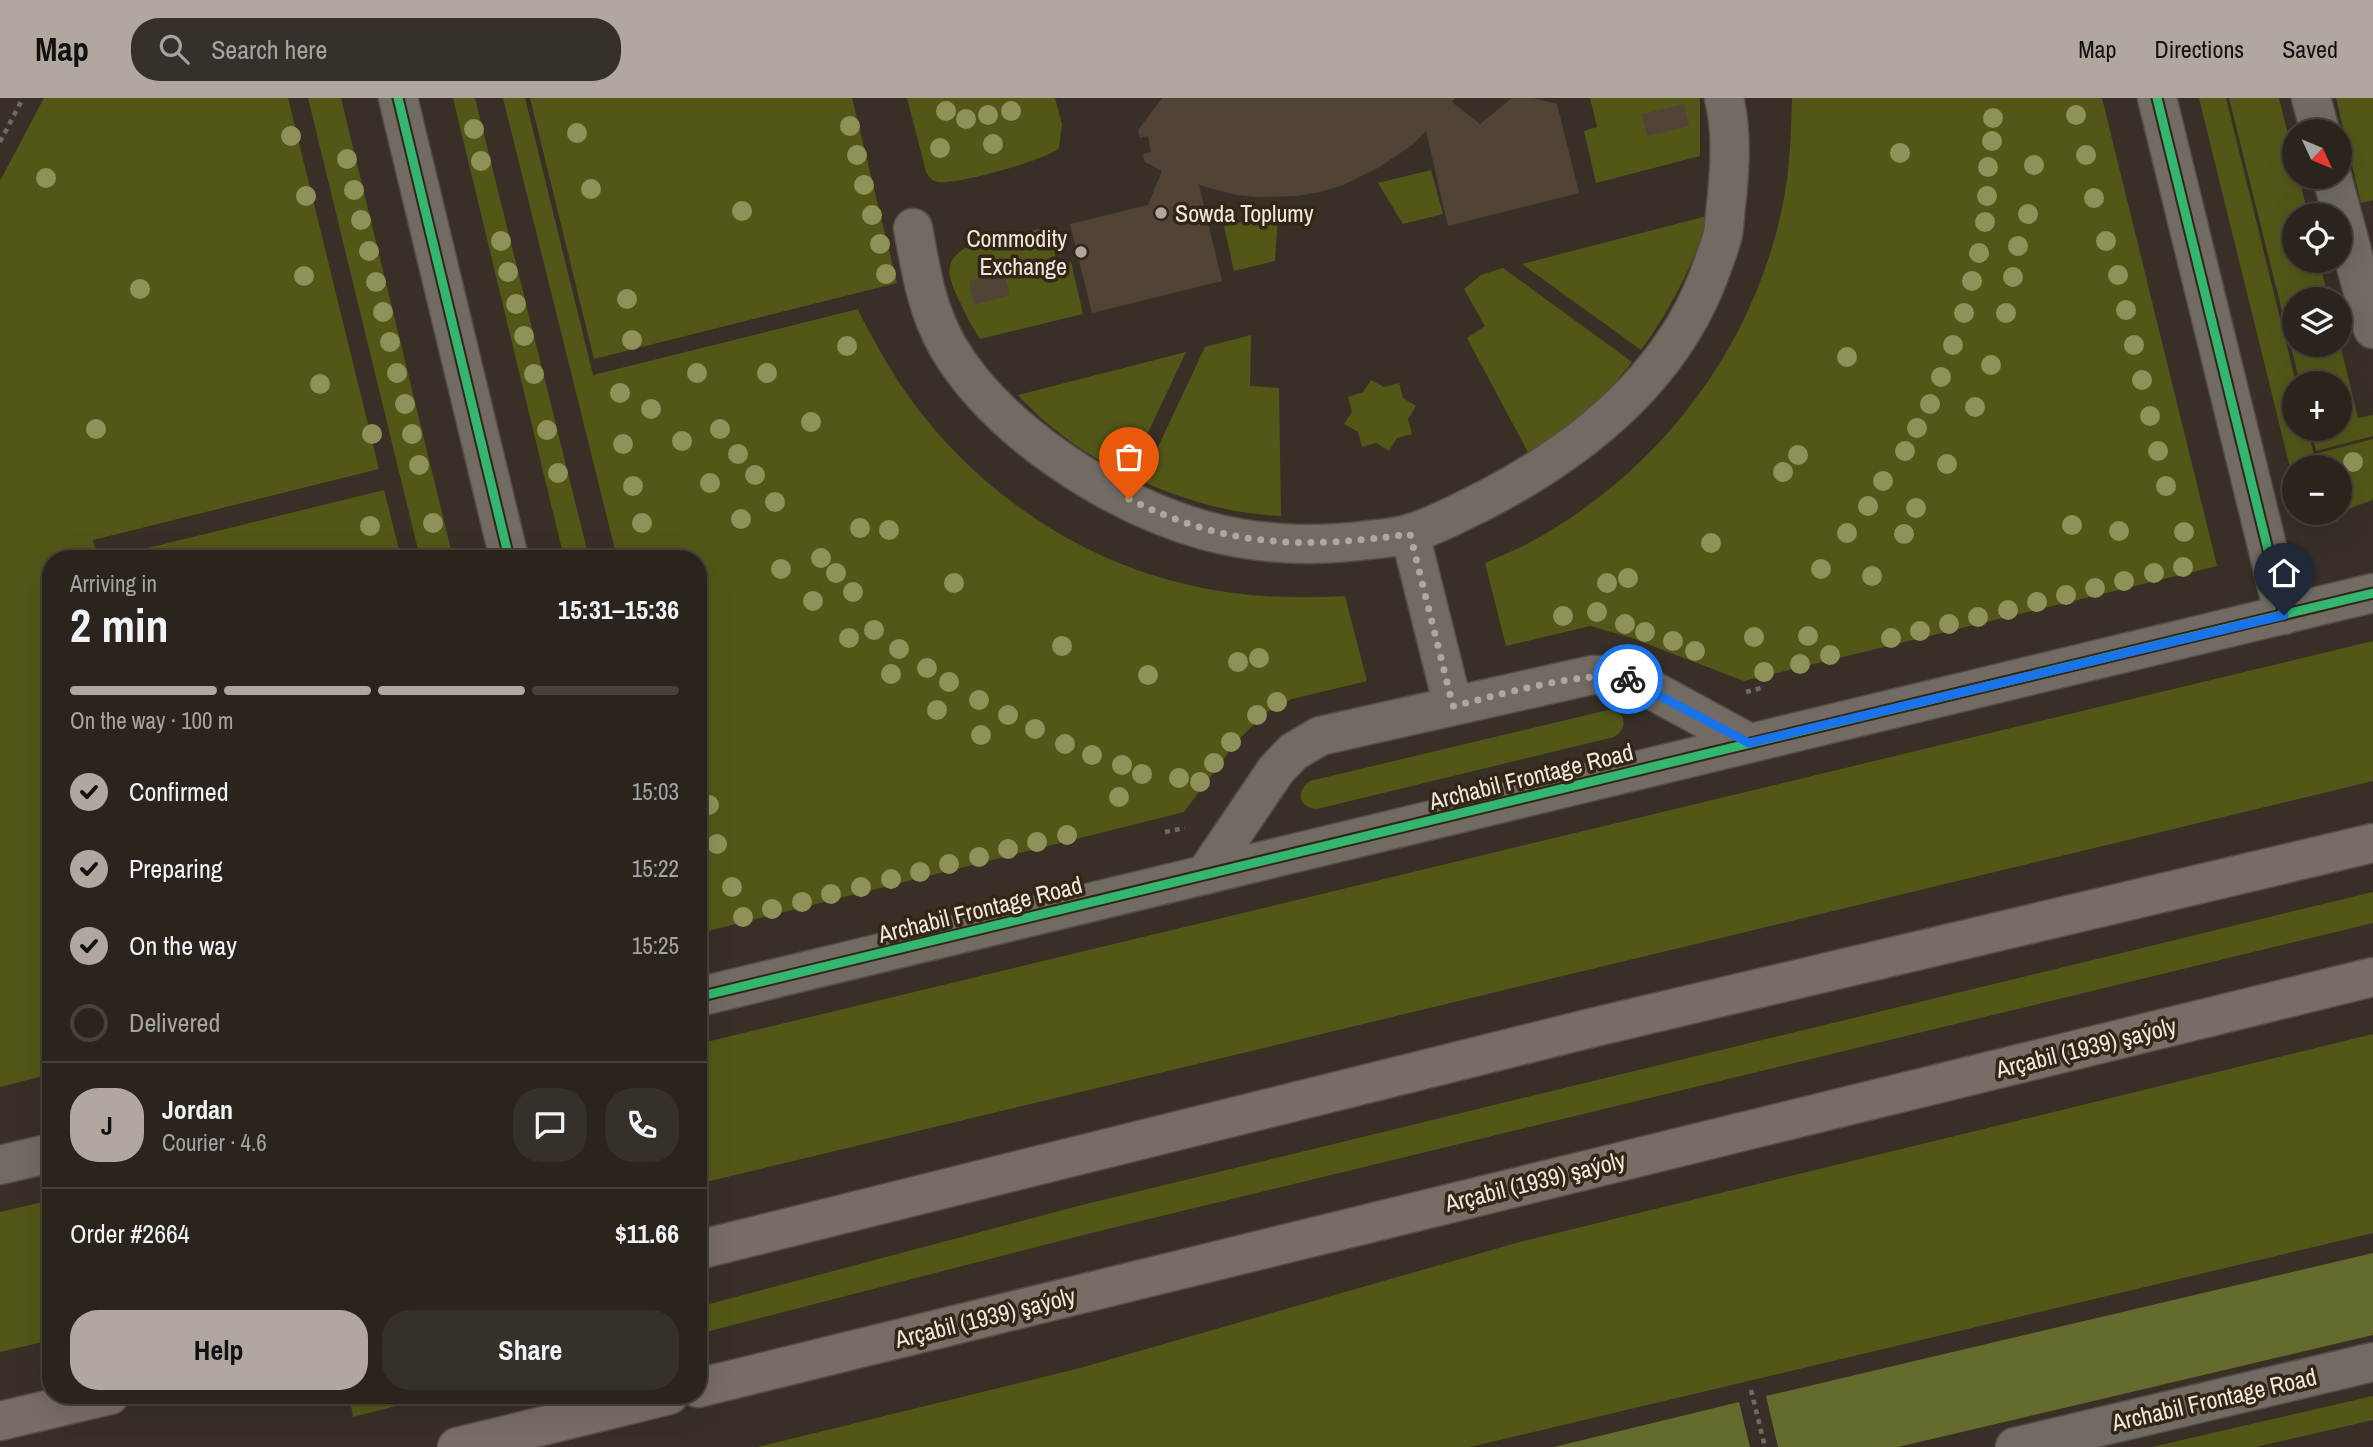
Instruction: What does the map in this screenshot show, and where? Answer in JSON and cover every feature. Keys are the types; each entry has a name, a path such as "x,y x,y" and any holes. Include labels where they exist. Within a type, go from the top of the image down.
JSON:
{"main road":[{"path":"707,1248 1595,1027 2373,843"},
{"name":"Arçabil (1939) şaýoly","path":"707,1386 2373,977"},
{"path":"0,1421 72,1404"},
{"path":"457,1447 632,1404"}],"street":[{"path":"398,98 507,550"},
{"path":"913,228 929,309 948,347 977,389 1055,456 1106,488 1151,510 1207,531 1287,543 1347,542 1410,534 1494,495 1559,458 1600,426 1633,394 1675,341 1703,294 1723,236 1730,165 1724,98"},
{"path":"2157,98 2284,615"},
{"path":"2311,98 2317,119"},
{"path":"2335,189 2373,329"},
{"path":"1410,534 1453,706"},
{"name":"Archabil Frontage Road","path":"707,995 2373,593"},
{"path":"1205,874 1276,770 1293,752 1320,736 1592,675 1616,675 1639,683 1749,743"},
{"path":"0,1165 42,1155"},
{"name":"Archabil Frontage Road","path":"2015,1447 2373,1362"}],"path":[{"path":"0,142 23,98"},
{"path":"1751,1390 1765,1447"}],"green space":[{"path":"44,98 288,98 379,469 93,540 95,550 42,550 42,1076 0,1087 0,181"},
{"path":"308,98 341,98 451,550 418,550"},
{"path":"453,98 475,98 587,550 562,550"},
{"path":"503,98 525,98 593,375 858,309 906,392 936,431 970,466 1007,498 1047,526 1090,550 1135,569 1181,583 1263,596 1345,596 1367,681 1292,699 1268,711 1237,741 1184,812 708,931 707,550 615,550"},
{"path":"530,98 852,98 897,283 594,359"},
{"path":"907,98 1055,98 1062,124 1059,148 1038,159 1001,171 963,180 936,181 926,172"},
{"path":"1590,98 1700,98 1700,156 1596,183 1584,131 1597,127"},
{"path":"1792,98 2102,98 2217,566 1744,681 1629,637 1590,626 1506,646 1485,563 1538,538 1583,509 1625,476 1663,439 1697,398 1726,353 1750,306 1769,256 1783,204 1789,164"},
{"path":"2199,98 2226,98 2282,326 2282,357 2290,357 2293,371 2282,371 2282,435"},
{"path":"2229,98 2279,98 2284,119 2282,119 2282,189 2302,189 2305,203 2282,203 2282,273 2322,273 2326,287 2282,287 2282,311"},
{"path":"2336,98 2373,98 2373,200 2361,203 2352,165 2352,119 2341,119"},
{"path":"1431,170 1443,214 1403,224 1378,183"},
{"path":"1278,213 1275,261 1234,271 1224,226"},
{"path":"1707,216 1696,252 1680,286 1641,350 1522,264"},
{"path":"1048,227 1058,266 1071,262 1083,314 980,339 952,283 951,262 971,245"},
{"path":"1503,268 1632,362 1584,412 1529,454 1467,338 1485,326 1464,289 1481,275"},
{"path":"1251,335 1250,386 1279,388 1281,516 1210,505 1175,495 1142,481 1205,347"},
{"path":"1186,352 1128,475 1069,441 1018,395"},
{"path":"2294,357 2343,357 2347,371 2297,371"},
{"path":"1371,380 1384,387 1399,383 1403,398 1416,406 1408,419 1412,434 1397,438 1389,451 1376,443 1362,447 1358,432 1344,424 1352,412 1348,397 1363,392"},
{"path":"2352,393 2358,418 2373,415 2373,436 2316,451 2314,441 2352,441"},
{"path":"2373,439 2373,500 2352,508 2352,455 2287,455 2283,441 2310,441 2314,454"},
{"path":"384,490 399,550 140,550"},
{"path":"2373,641 2373,781 707,1182 707,1042"},
{"path":"1608,710 1619,713 1623,720 1622,729 1614,737 1317,809 1306,805 1301,798 1302,790 1310,781"},
{"path":"2373,892 2373,923 1083,1235 707,1332 707,1305 1078,1206"},
{"path":"2373,1034 2373,1233 1470,1447 758,1447 1080,1368 1516,1243"},
{"path":"42,1202 42,1342 0,1352 0,1212"},
{"path":"2373,1253 2373,1335 1898,1447 1778,1447 1766,1396"},
{"path":"2373,1396 2373,1420 2256,1447 2152,1447"},
{"path":"1739,1402 1750,1447 1554,1447"},
{"path":"351,1404 404,1404 353,1417"}],"building":[{"name":"Sowda Toplumy","path":"1162,98 1455,98 1452,102 1480,124 1512,98 1533,98 1557,104 1579,193 1448,226 1426,131 1412,145 1378,168 1343,185 1320,192 1297,196 1258,197 1236,195 1199,185 1222,281 1092,313 1070,224 1148,205 1162,171 1145,162 1143,154 1151,152 1148,136 1140,138 1138,130"},
{"path":"1684,104 1689,126 1647,136 1642,114"},
{"path":"1004,272 1010,295 974,305 969,281"}],"cycle path":[{"path":"398,98 507,550"},
{"path":"2157,98 2284,615"},
{"path":"707,995 2373,593"}],"way so far":[{"path":"1129,499 1207,531 1256,540 1287,543 1347,542 1410,534 1453,706 1592,675 1616,675 1628,679"}],"place":[{"name":"Sowda Toplumy","path":"1161,213"},
{"name":"Commodity Exchange","path":"1081,252"}],"route":[{"path":"1628,679 1749,743 2284,615"}]}
